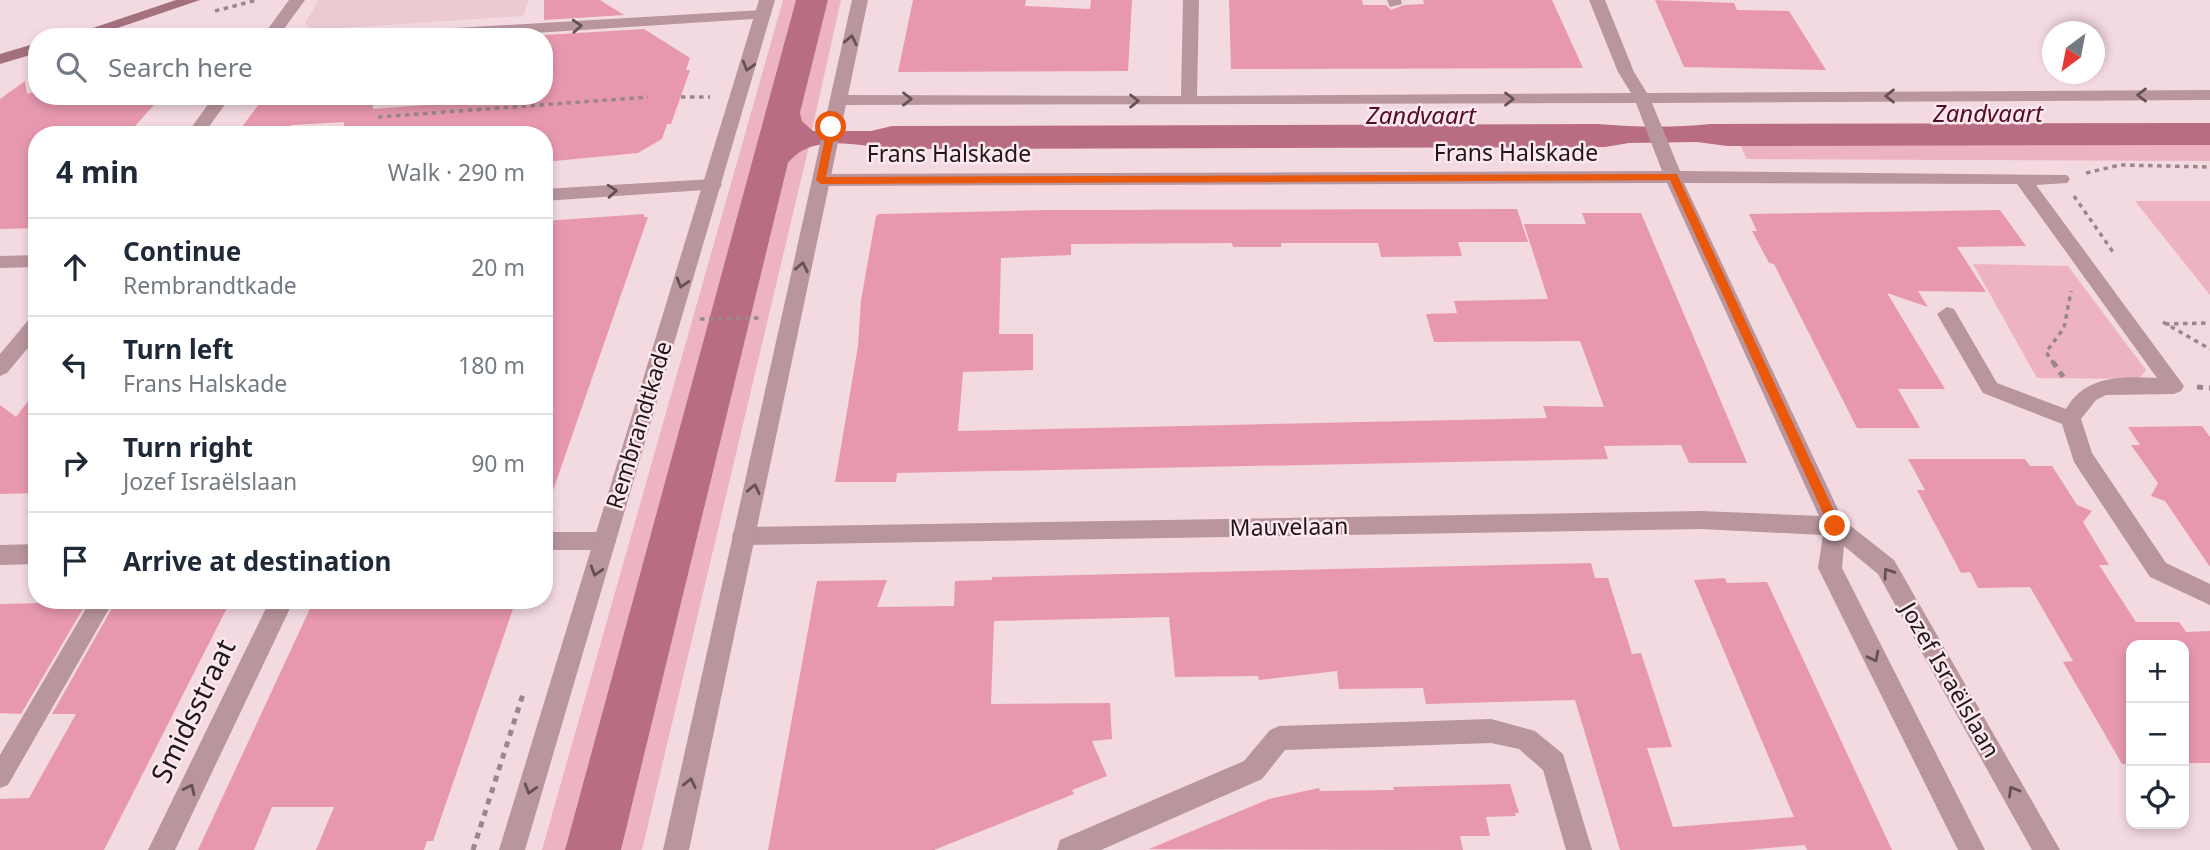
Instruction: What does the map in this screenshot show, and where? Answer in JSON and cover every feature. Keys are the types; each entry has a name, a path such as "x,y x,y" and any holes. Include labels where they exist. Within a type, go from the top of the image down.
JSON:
{"main road":[{"path":"105,28 192,0"},
{"path":"168,9 211,0"},
{"path":"0,59 28,51"}],"street":[{"path":"277,28 297,0"},
{"path":"676,850 860,0"},
{"path":"1189,101 1191,0"},
{"name":"Jozef Israëlslaan","path":"1597,0 1626,72 1644,102 1673,177 1835,526 1886,567 2047,850"},
{"path":"504,28 765,8"},
{"name":"Rembrandtkade","path":"512,850 765,8"},
{"path":"284,19 287,28"},
{"path":"839,100 1644,102 2210,94"},
{"path":"201,126 216,105"},
{"name":"Frans Halskade","path":"821,180 1673,177 2024,181 2061,179"},
{"path":"2024,181 2174,386 2102,386 2075,409"},
{"path":"553,194 713,185"},
{"path":"0,262 28,261"},
{"path":"1947,314 1990,388 2075,409"},
{"path":"0,369 28,334"},
{"path":"2075,409 2082,456 2158,570 2210,595"},
{"name":"Mauvelaan","path":"743,536 1701,520 1835,526"},
{"path":"1835,526 1830,568 1972,850"},
{"path":"553,541 605,541"},
{"path":"0,555 28,554"},
{"name":"Smidsstraat","path":"161,850 278,609"},
{"path":"1070,850 1253,770 1279,738 1491,731 1526,739 1554,763 1579,850"}],"lane":[{"path":"0,777 98,609"}],"path":[{"path":"553,104 648,97"},
{"path":"681,97 715,97"},
{"path":"378,117 540,105"},
{"path":"2117,257 2061,179 2120,165 2210,167"},
{"path":"2075,409 2046,352 2064,328 2078,256"},
{"path":"2157,313 2165,324 2210,349"},
{"path":"699,319 760,318"},
{"path":"2165,324 2210,323"}],"shaded area":[{"path":"319,0 529,0 523,16 342,28 310,28 305,23"},
{"path":"783,0 796,0 565,850 542,850"},
{"path":"796,0 828,0 800,113 802,121 813,131 871,131 892,126 1597,124 1653,127 1710,124 2210,123 2210,145 1727,146 1697,142 1629,143 1605,147 892,149 837,143 810,147 798,153 788,163 621,850 565,850"},
{"path":"828,0 841,0 812,130 802,121 800,113"},
{"path":"2210,144 2210,161 1747,159 1740,145"},
{"path":"809,146 642,850 621,850 788,163 794,154"},
{"path":"2135,201 2210,201 2210,295"},
{"path":"1973,264 2068,266 2146,370 2139,379 2037,378"}],"building":[{"path":"544,0 600,0 624,15 544,20"},
{"path":"913,0 1026,0 1025,6 1090,9 1091,0 1132,0 1128,71 898,72"},
{"path":"1229,0 1362,0 1363,5 1386,5 1391,10 1404,5 1424,4 1423,0 1552,0 1583,68 1231,69"},
{"path":"1655,0 1734,3 1737,10 1789,11 1826,70 1684,67"},
{"path":"644,29 690,58 686,70 690,70 671,124 667,124 662,139 638,153 553,161 553,126 344,126 344,122 243,126 258,105 373,105 373,109 426,105 553,105 553,34"},
{"path":"25,81 28,105 154,105 135,126 28,126 28,228 0,229 0,99"},
{"path":"1517,209 1528,242 1458,242 1462,256 1381,257 1378,243 1281,243 1281,247 1233,247 1232,243 1071,244 1071,255 1001,258 999,334 1033,334 1033,370 963,372 958,431 1547,418 1543,406 1604,407 1580,341 1434,342 1426,314 1457,313 1454,301 1548,299 1524,224 1586,224 1582,213 1641,213 1747,463 1689,463 1681,445 1604,446 1608,459 897,473 896,482 835,482 858,346 861,300 876,216 879,214 1046,210"},
{"path":"2000,210 2026,246 1957,247 1986,292 1918,291 1928,307 1887,293 1945,389 1898,389 1920,428 1857,428 1774,264 1769,263 1752,231 1757,231 1749,214"},
{"path":"644,214 644,217 648,217 553,490 553,220"},
{"path":"28,401 28,493 0,494 0,405 16,417"},
{"path":"2202,426 2210,437 2210,567 2165,501 2151,496 2158,483 2131,445 2140,445 2128,427"},
{"path":"1908,459 2025,459 2030,466 2052,466 2077,505 2092,511 2083,522 2109,565 2099,565 2136,622 2179,622 2186,632 2210,631 2210,763 2189,763 2189,640 2126,640 2126,764 2122,764 2063,662 2073,661 2030,587 1978,588 1970,572 1961,573 1917,490 1925,490"},
{"path":"1591,563 1595,578 1608,578 1632,654 1641,653 1672,747 1647,748 1673,827 1794,817 1694,580 1725,578 1727,583 1767,582 1892,850 1807,850 1805,845 1745,850 1620,850 1575,700 1426,704 1423,688 1339,689 1337,671 1259,680 1258,676 1175,677 1169,617 994,621 991,704 1110,703 1112,739 1092,741 1107,776 1072,790 1074,794 934,850 768,850 817,581 887,580 877,607 954,606 955,581 992,580 992,577"},
{"path":"28,603 28,609 83,609 21,714 0,713 0,604"},
{"path":"111,609 226,609 104,850 0,850 0,799 29,798 76,714 52,714"},
{"path":"310,609 513,609 433,841 427,841 424,850 316,850 334,807 272,807 254,850 198,850"},
{"path":"1510,784 1519,813 1515,813 1516,816 1486,817 1490,836 1460,836 1463,850 1149,849 1269,799 1319,788 1320,791 1394,790 1393,787"}],"route":[{"path":"831,127 821,180 1673,177 1835,526"}],"water label":[{"name":"Zandvaart","path":"1988,114"},
{"name":"Zandvaart","path":"1421,116"}]}
